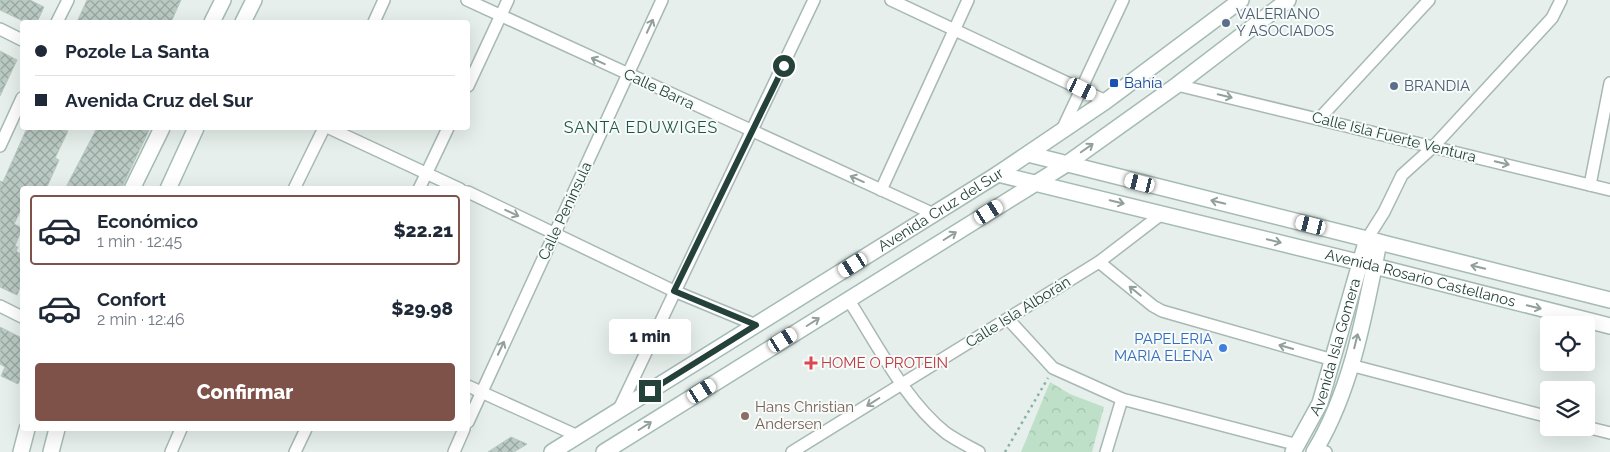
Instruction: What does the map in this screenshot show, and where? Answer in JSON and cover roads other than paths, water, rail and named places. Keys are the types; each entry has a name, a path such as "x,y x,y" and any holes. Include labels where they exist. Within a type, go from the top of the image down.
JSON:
{"street":[{"path":"58,20 68,0"},
{"path":"213,20 223,0"},
{"path":"244,20 254,0"},
{"path":"375,20 384,0"},
{"name":"Calle Barra","path":"467,0 934,214"},
{"path":"470,82 508,0"},
{"name":"Calle Península","path":"470,417 662,0"},
{"path":"619,409 674,291 753,132 814,0"},
{"path":"891,0 1106,101"},
{"path":"881,190 968,0"},
{"path":"1061,132 1123,0"},
{"name":"Avenida Cruz del Sur","path":"552,452 998,174 1106,101 1241,0"},
{"name":"Avenida Cruz del Sur","path":"604,452 1065,164 1177,85 1288,0"},
{"path":"1319,119 1429,0"},
{"path":"1373,240 1402,175 1433,146 1552,18 1561,0"},
{"path":"0,29 20,39"},
{"path":"1590,185 1610,83"},
{"name":"Calle Isla Fuerte Ventura","path":"1177,85 1610,190"},
{"path":"0,146 20,102"},
{"path":"133,186 161,130"},
{"path":"169,186 195,130"},
{"path":"295,186 323,130"},
{"path":"333,130 454,186"},
{"path":"420,186 447,130"},
{"name":"Avenida Rosario Castellanos","path":"1028,154 1610,300"},
{"name":"Avenida Rosario Castellanos","path":"998,174 1163,213 1610,326"},
{"path":"470,193 674,291 756,325"},
{"name":"Calle Isla Alborán","path":"792,452 811,447 902,384 1099,262 1163,213"},
{"name":"Avenida Isla Gomera","path":"1319,451 1336,410 1350,365 1373,240"},
{"path":"1099,262 1153,306 1162,311 1333,360"},
{"name":"Avenida Isla Gomera","path":"1296,448 1320,403 1333,360 1368,264"},
{"path":"848,299 902,384 946,432 979,452"},
{"path":"0,306 20,316"},
{"path":"1008,319 1053,368 1122,399 1296,448"},
{"path":"1350,365 1540,415"},
{"path":"470,387 578,436"},
{"path":"1106,452 1122,399"},
{"path":"1320,403 1336,410"},
{"path":"1595,430 1610,434"},
{"path":"21,452 26,431"},
{"path":"51,452 56,431"},
{"path":"171,452 180,431"},
{"path":"295,452 305,431"},
{"path":"454,452 463,431"}],"place":[{"name":"VALERIANO Y ASOCIADOS","path":"1226,23"},
{"name":"Bahía","path":"1114,83"},
{"name":"BRANDIA","path":"1394,86"},
{"name":"PAPELERIA MARIA ELENA","path":"1223,348"},
{"name":"HOME O PROTEIN","path":"811,363"},
{"name":"Hans Christian Andersen","path":"745,416"}],"district":[{"name":"SANTA EDUWIGES","path":"641,127"}]}
